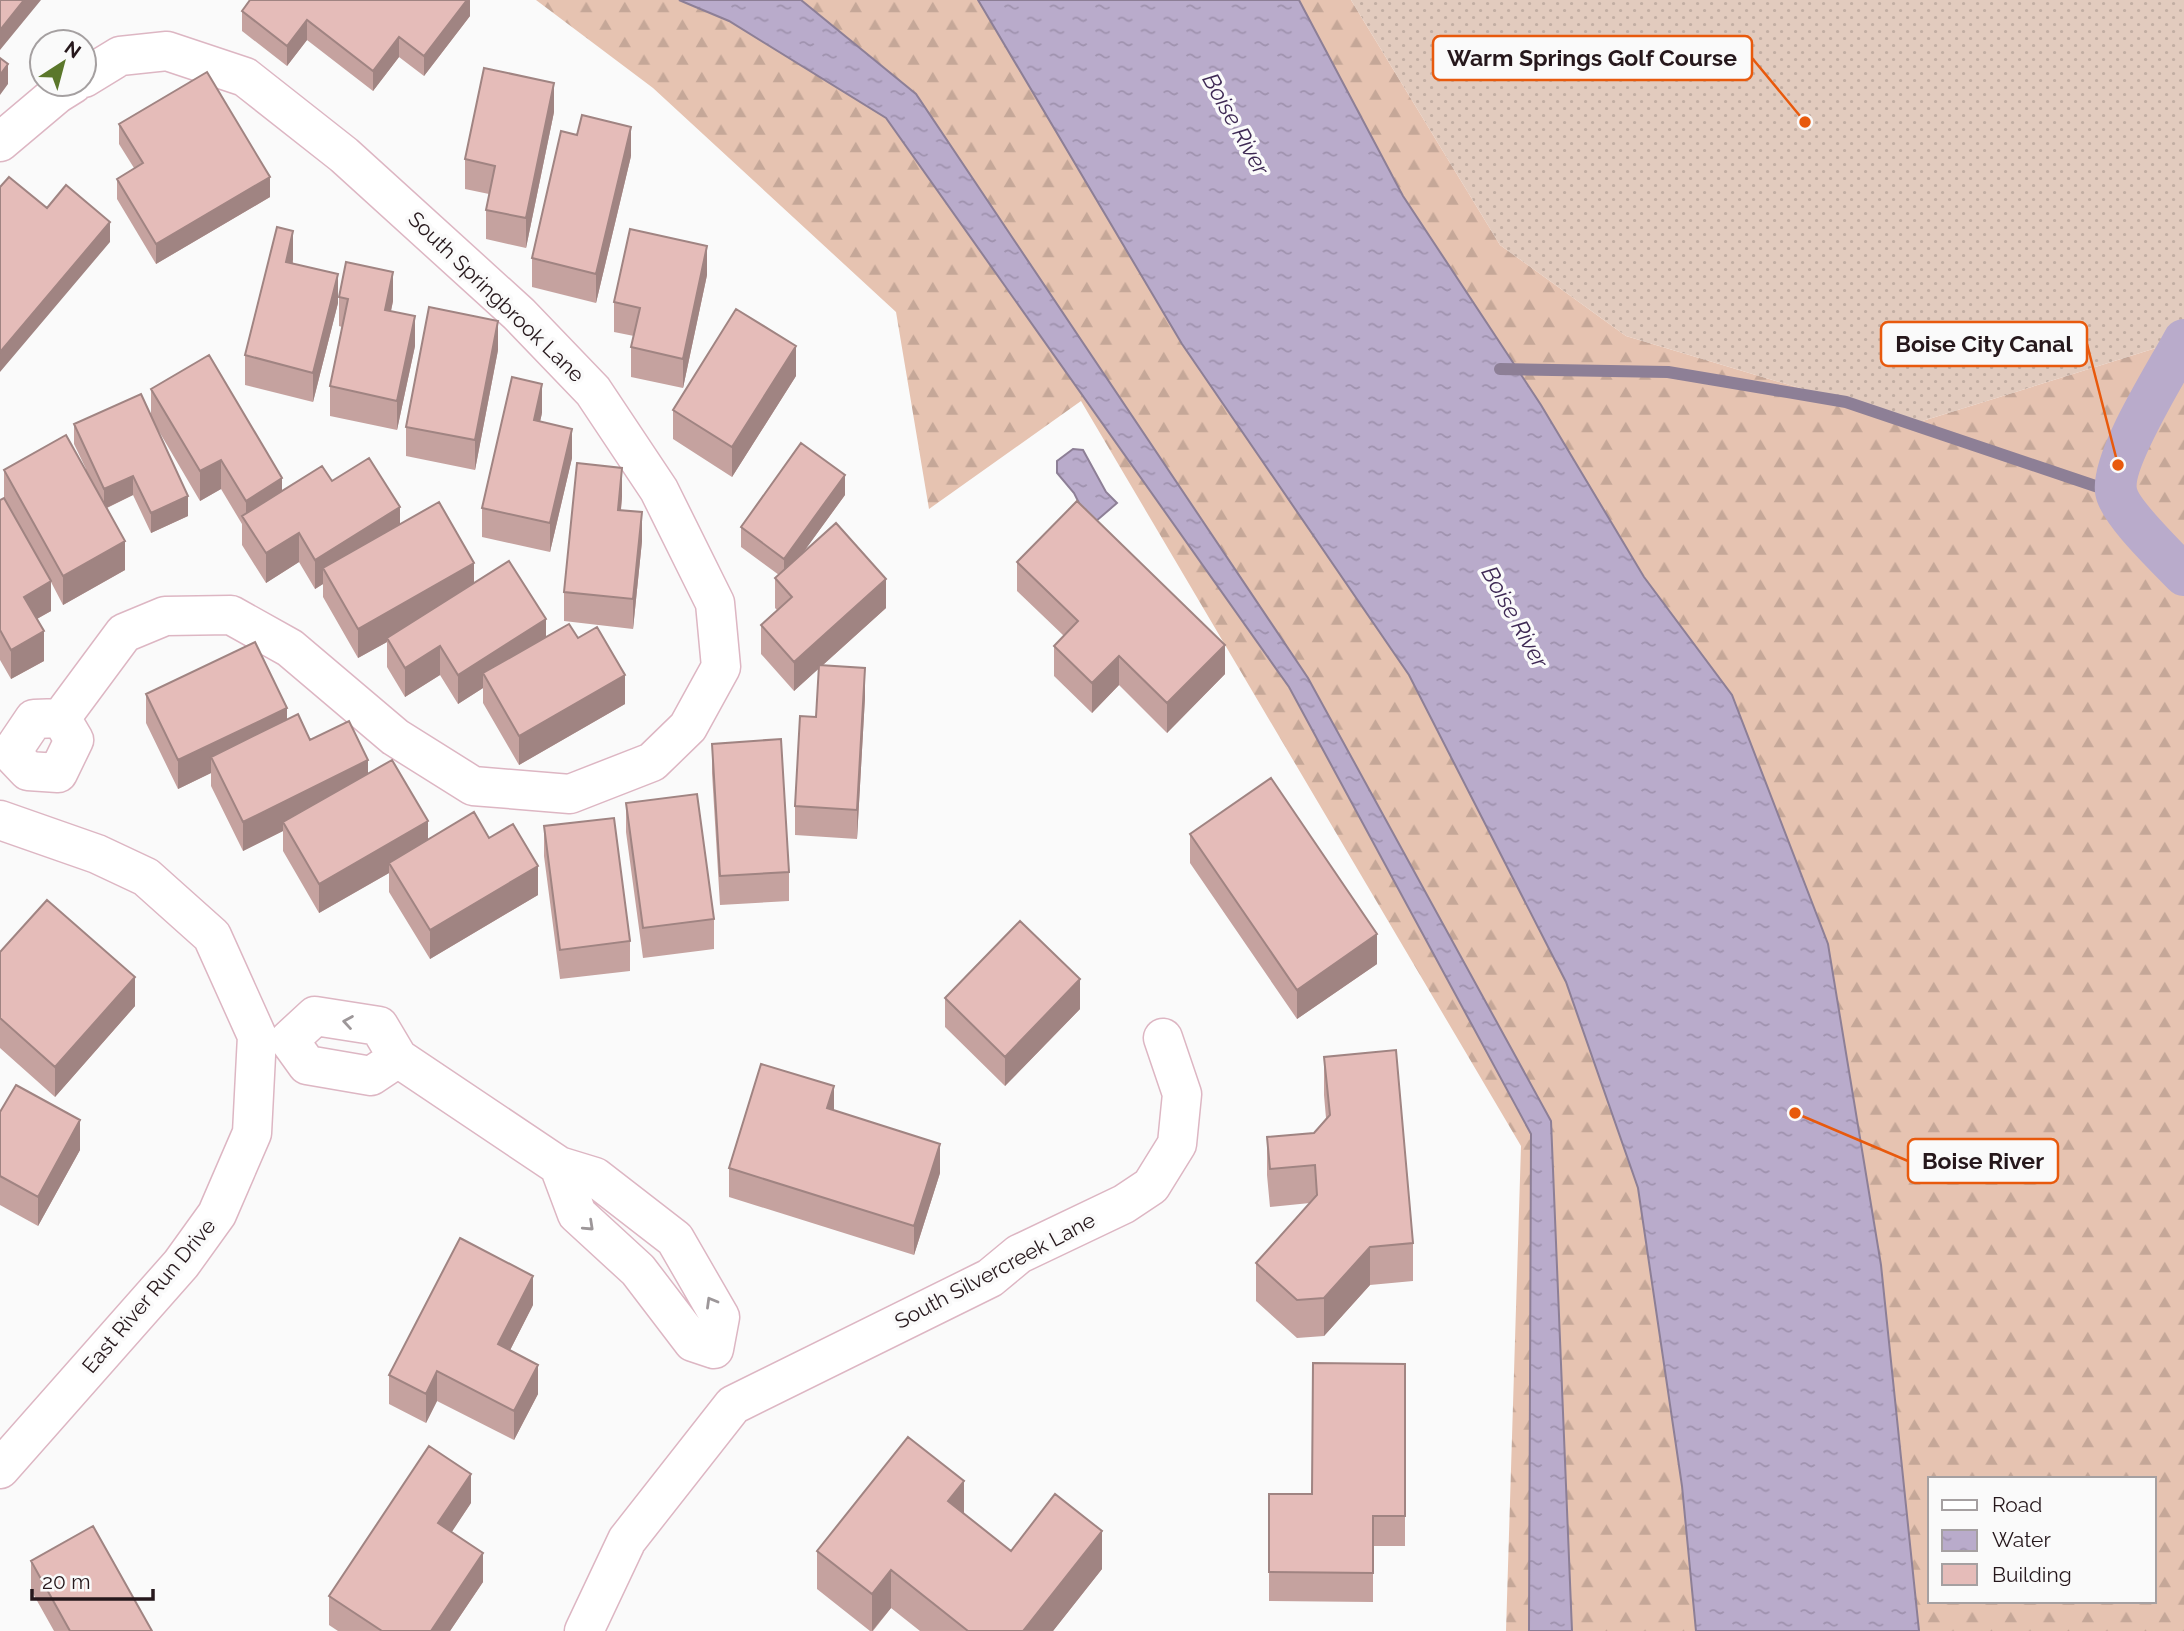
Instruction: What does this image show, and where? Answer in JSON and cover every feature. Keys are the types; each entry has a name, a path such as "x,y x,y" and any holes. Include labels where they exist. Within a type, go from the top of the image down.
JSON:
{"street":[{"name":"South Springbrook Lane","path":"0,819 29,771 58,773 74,740 61,718 124,633 165,616 231,615 290,648 395,737 473,786 570,794 652,762 688,727 721,667 715,603 659,490 593,391 519,314 344,155 245,76 167,51 120,56 98,69"},
{"path":"0,142 52,98"},
{"name":"East River Run Drive","path":"0,819 97,854 146,877 212,936 273,1038 252,1133 217,1214 181,1264 0,1469"},
{"path":"273,1038 315,1016 379,1026 398,1058 559,1166 578,1214 638,1270 693,1342 714,1349 733,1405"},
{"name":"South Silvercreek Lane","path":"584,1631 627,1540 733,1405 990,1278 1019,1254 1124,1204 1151,1186 1177,1144 1182,1094 1163,1038"}],"shaded area":[{"path":"1351,0 2184,0 2184,319 2172,343 1916,423 1626,336 1500,245"}],"green space":[{"path":"536,0 679,0 729,21 886,118 1289,687 1531,1134 1529,1631 1506,1631 1521,1146 1081,401 929,509 896,312 653,88"},
{"path":"801,0 978,0 1182,344 1409,675 1566,982 1638,1188 1682,1486 1696,1631 1572,1631 1551,1121 1308,678"},
{"path":"1299,0 1351,0 1500,245 1626,336 1916,423 2172,343 2184,319 2184,1631 1919,1631 1881,1265 1732,695 1644,577 1541,405 1403,196"}],"water":[{"path":"679,0 801,0 916,94 1308,678 1551,1121 1572,1631 1529,1631 1531,1134 1289,687 886,118 729,21"},
{"path":"978,0 1299,0 1403,196 1541,405 1644,577 1732,695 1828,944 1881,1265 1919,1631 1696,1631 1682,1486 1638,1188 1566,982 1409,675 1182,344"},
{"path":"1073,449 1083,450 1106,492 1117,503 1095,522 1088,521 1074,493 1057,473 1057,461"}],"building":[{"path":"0,0 24,0 0,30"},
{"path":"250,0 467,0 424,56 399,37 373,71 307,20 287,46 242,11"},
{"path":"0,58 8,64 0,75"},
{"path":"484,68 554,83 526,218 486,210 495,166 465,159"},
{"path":"207,72 270,177 156,244 117,179 143,163 119,124"},
{"path":"582,115 631,127 596,274 532,258 561,131 577,135"},
{"path":"9,177 47,208 66,185 110,222 0,352 0,187"},
{"path":"277,227 293,231 286,262 338,274 313,373 245,355"},
{"path":"630,229 707,246 683,359 631,347 640,308 614,302"},
{"path":"346,262 393,272 385,310 415,316 397,401 330,386 348,299 339,297"},
{"path":"429,307 498,321 475,440 406,427"},
{"path":"736,309 796,346 732,447 673,410"},
{"path":"209,355 282,478 246,501 221,460 200,471 151,389"},
{"path":"512,377 542,384 534,420 572,429 550,523 482,508"},
{"path":"141,394 188,496 151,513 133,476 104,489 74,424"},
{"path":"66,435 125,541 63,576 4,470"},
{"path":"801,443 845,475 784,559 741,527"},
{"path":"369,458 400,507 315,560 299,533 266,553 242,516 322,466 332,481"},
{"path":"577,463 622,468 618,510 642,512 633,599 564,592"},
{"path":"4,498 51,581 24,597 44,631 11,650 0,630 0,500"},
{"path":"1077,501 1225,645 1167,703 1119,656 1092,683 1054,646 1078,621 1017,562"},
{"path":"439,502 474,563 358,629 323,568"},
{"path":"836,523 886,579 794,662 761,625 792,597 775,578"},
{"path":"509,561 546,619 458,675 440,646 405,668 387,638"},
{"path":"569,624 578,638 597,627 625,675 519,736 483,673"},
{"path":"255,642 287,708 178,760 146,694"},
{"path":"819,665 865,668 857,810 795,806 800,716 816,717"},
{"path":"298,714 310,740 349,721 368,760 243,822 211,757"},
{"path":"781,739 789,872 720,876 712,744"},
{"path":"392,760 428,821 319,884 283,822"},
{"path":"1271,778 1377,934 1297,990 1190,834"},
{"path":"697,794 714,919 643,928 626,803"},
{"path":"474,812 489,838 513,824 538,866 430,930 389,863"},
{"path":"614,818 630,941 560,950 544,826"},
{"path":"47,900 135,977 55,1067 0,1018 0,952"},
{"path":"1020,921 1080,979 1005,1057 945,998"},
{"path":"1396,1050 1413,1243 1370,1247 1324,1298 1297,1300 1256,1263 1317,1195 1315,1165 1270,1169 1267,1137 1314,1133 1330,1115 1324,1057"},
{"path":"761,1064 834,1086 827,1108 940,1144 914,1226 729,1168"},
{"path":"16,1085 80,1120 38,1197 0,1176 0,1112"},
{"path":"460,1238 533,1276 498,1344 538,1365 514,1411 437,1371 426,1394 389,1375"},
{"path":"1313,1363 1405,1364 1405,1516 1373,1516 1373,1573 1269,1572 1269,1494 1312,1494"},
{"path":"908,1437 964,1481 948,1501 1011,1551 1055,1494 1102,1531 1023,1631 968,1631 891,1570 872,1594 817,1551"},
{"path":"429,1446 471,1474 438,1523 483,1553 431,1631 382,1631 329,1596"},
{"path":"93,1526 152,1631 70,1631 31,1561"}],"waterway":[{"path":"2184,340 2131,438 2122,458 2116,491 2135,523 2184,575"},
{"path":"1500,369 1668,372 1846,402 2116,493"}],"place":[{"name":"Warm Springs Golf Course","path":"1805,122"},
{"name":"Boise City Canal","path":"2118,465"},
{"name":"Boise River","path":"1795,1113"}]}
